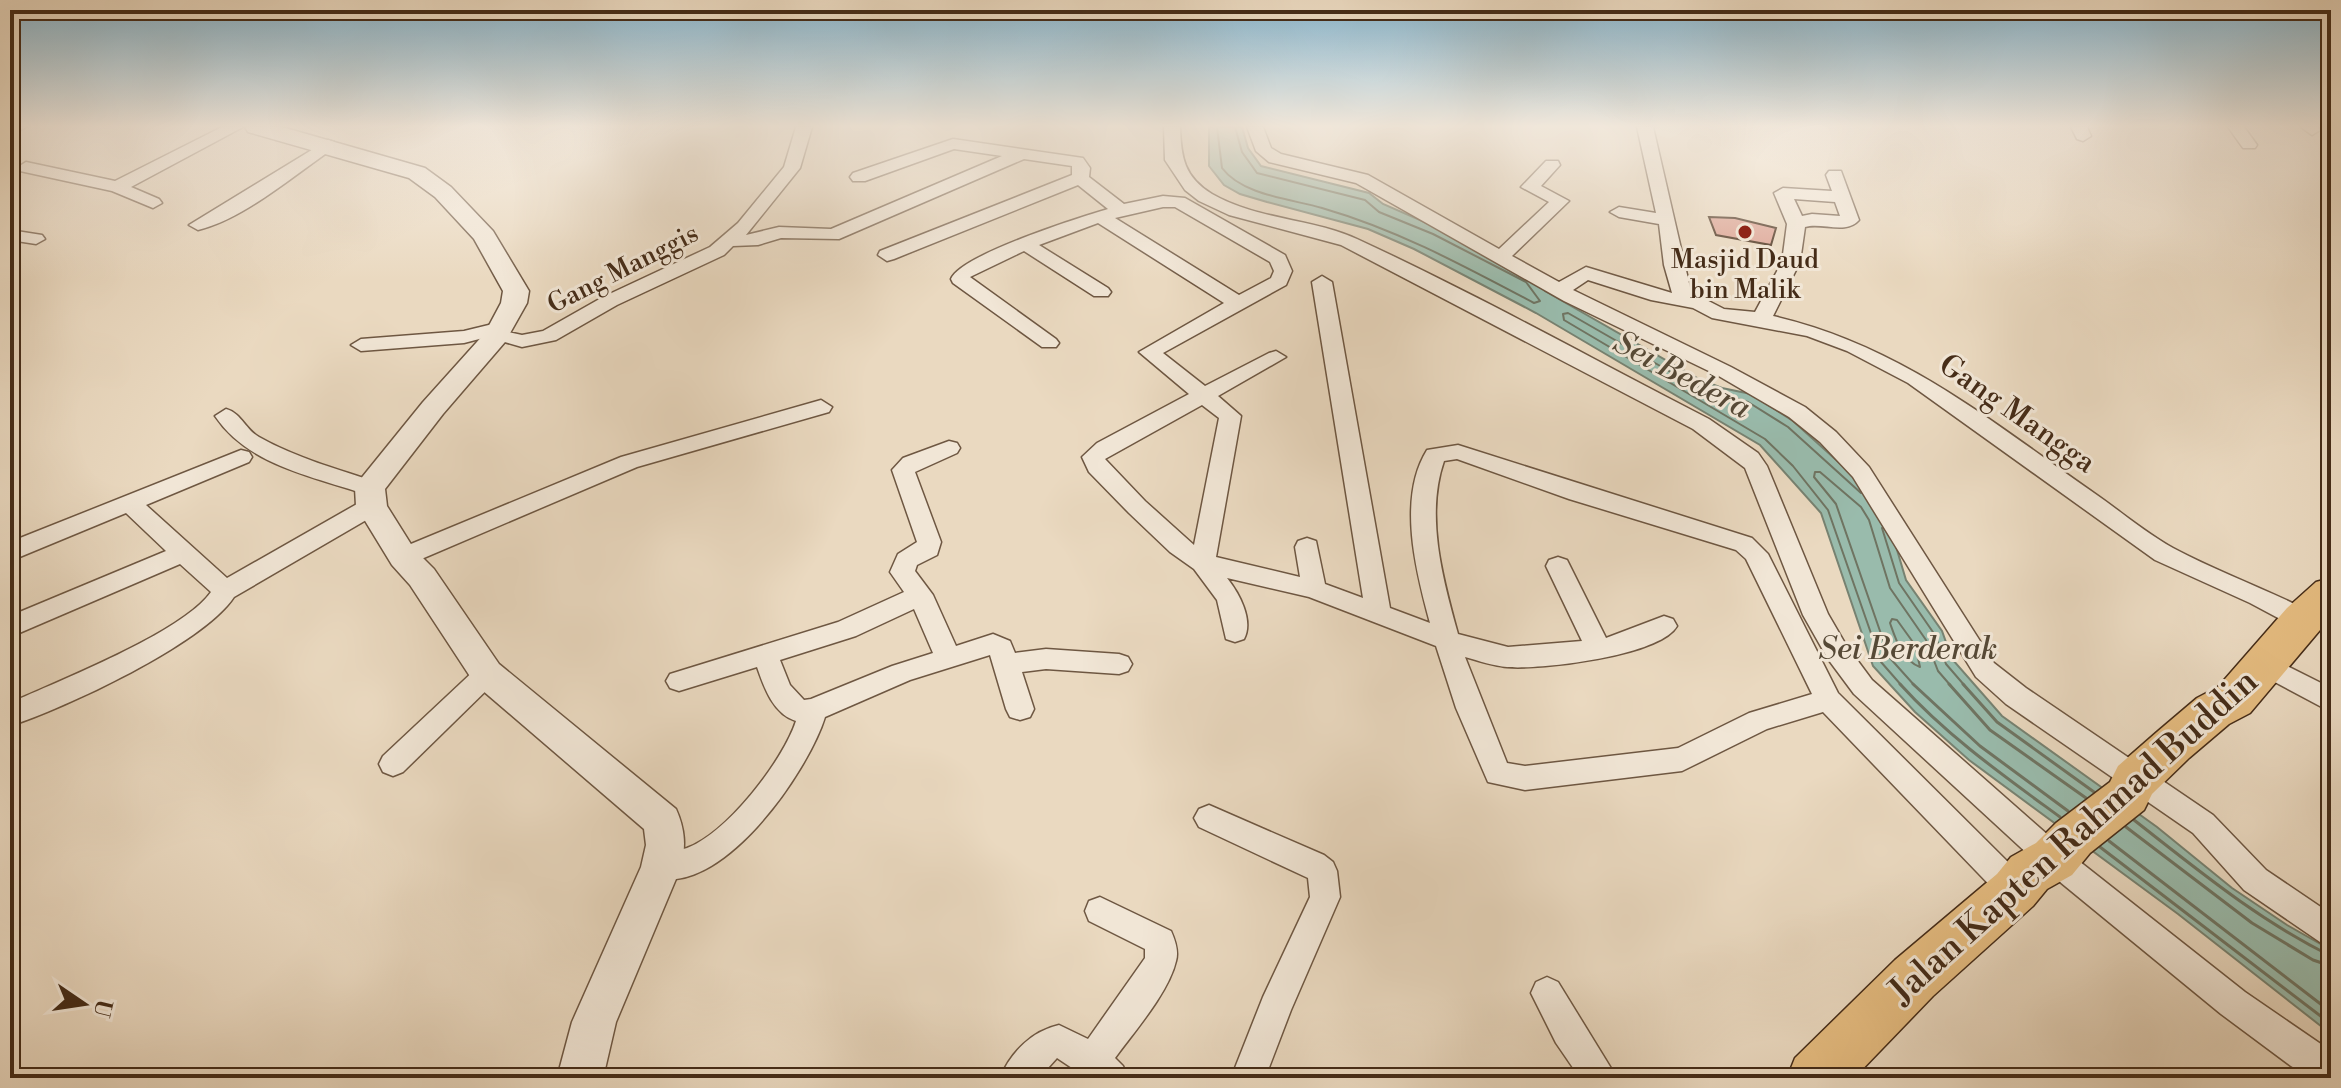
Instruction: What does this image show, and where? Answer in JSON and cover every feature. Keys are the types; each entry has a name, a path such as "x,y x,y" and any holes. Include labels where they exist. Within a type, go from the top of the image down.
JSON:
{"main road":[{"name":"Jalan Kapten Rahmad Buddin","path":"1815,1078 1914,978 2131,788 2213,711 2234,700 2316,606"}],"street":[{"path":"75,178 117,187 153,203"},
{"path":"117,187 135,178"},
{"path":"198,225 232,209 279,178"},
{"path":"10,715 181,632 222,600 225,591 371,497 433,408 499,332 514,303 516,291 484,236 443,192 424,178"},
{"name":"Gang Manggis","path":"361,345 499,332 522,341 549,336 610,301 699,261 729,241 784,178"},
{"path":"729,241 758,240 779,232 833,235 966,178"},
{"path":"887,255 1080,178 1119,209"},
{"path":"1185,178 1205,197 1235,211 1347,241 1701,424 1750,458 1756,466 1816,615 1837,652 1863,687 2047,862"},
{"path":"1357,178 1560,290 1797,412 1828,437 1861,472 1985,670 2131,788 2203,824 2255,880 2331,932"},
{"path":"1501,257 1560,201 1530,187 1539,178"},
{"path":"1657,178 1673,265 1689,299"},
{"path":"1796,224 1812,219 1849,221 1851,217 1836,178"},
{"path":"1761,319 1791,262 1796,224 1783,193 1843,197"},
{"path":"1049,343 960,279 965,271 1119,209 1171,199 1278,259 1283,271 1279,281 1149,352 1230,416 1203,563"},
{"path":"1619,212 1667,220"},
{"path":"1099,216 1238,303"},
{"path":"10,235 36,239"},
{"path":"1027,245 1101,292"},
{"name":"Gang Mangga","path":"1560,290 1586,273 1658,296 1689,299 1719,314 1761,319 1841,341 1915,378 2164,554 2259,596 2316,606"},
{"path":"1322,282 1378,611"},
{"path":"1235,632 1229,598 1203,563 1178,546 1137,507 1097,467 1093,457 1276,357"},
{"path":"403,557 629,462 821,407"},
{"path":"226,416 248,441 371,497 403,557 422,577 487,674 662,821 666,845 661,867 584,1058"},
{"path":"948,658 921,595 902,572 907,560 928,549 929,542 903,470 911,463 949,448"},
{"path":"1828,700 1759,721 1682,759 1525,778 1503,776 1495,770 1444,639 1440,605 1423,542 1426,467 1435,455 1458,452 1577,493 1744,544 1756,554 1828,700 2233,1003 2303,1054 2331,1070"},
{"path":"10,552 241,457"},
{"path":"129,503 225,591"},
{"path":"1307,547 1314,589"},
{"path":"10,627 183,553"},
{"path":"1203,563 1314,589 1468,648 1508,657 1599,650 1636,639 1664,626"},
{"path":"1558,566 1599,650"},
{"path":"679,681 847,629 921,595"},
{"path":"765,655 779,691 798,711 813,710 901,673 997,645 1001,648 1020,709"},
{"path":"1006,664 1046,659 1119,664"},
{"path":"2265,665 2331,701"},
{"path":"393,764 487,674"},
{"path":"661,867 701,857 757,808 789,767 807,735 813,710"},
{"path":"1209,818 1313,864 1322,871 1324,880 1325,897 1275,1008 1248,1078"},
{"path":"1017,1078 1052,1041 1059,1041 1102,1069 1161,960 1160,941 1100,911"},
{"path":"1547,993 1568,1032 1600,1078"}],"water":[{"name":"Sei Berderak","path":"1218,178 1308,178 1369,193 1383,204 1532,276 1545,291 1699,379 1751,394 1793,421 1875,495 1886,513 1906,580 1942,631 1952,659 2002,716 2157,827 2232,888 2331,950 2331,1034 2178,914 1969,760 1915,712 1873,666 1821,513 1760,445 1536,313 1414,249 1368,229 1240,194"}],"building":[{"name":"Masjid Daud bin Malik","path":"1709,217 1735,218 1776,228 1771,245 1716,235"}],"place":[{"name":"Masjid Daud bin Malik","path":"1745,232"}],"water label":[{"name":"Sei Bedera","path":"1682,375"}]}
